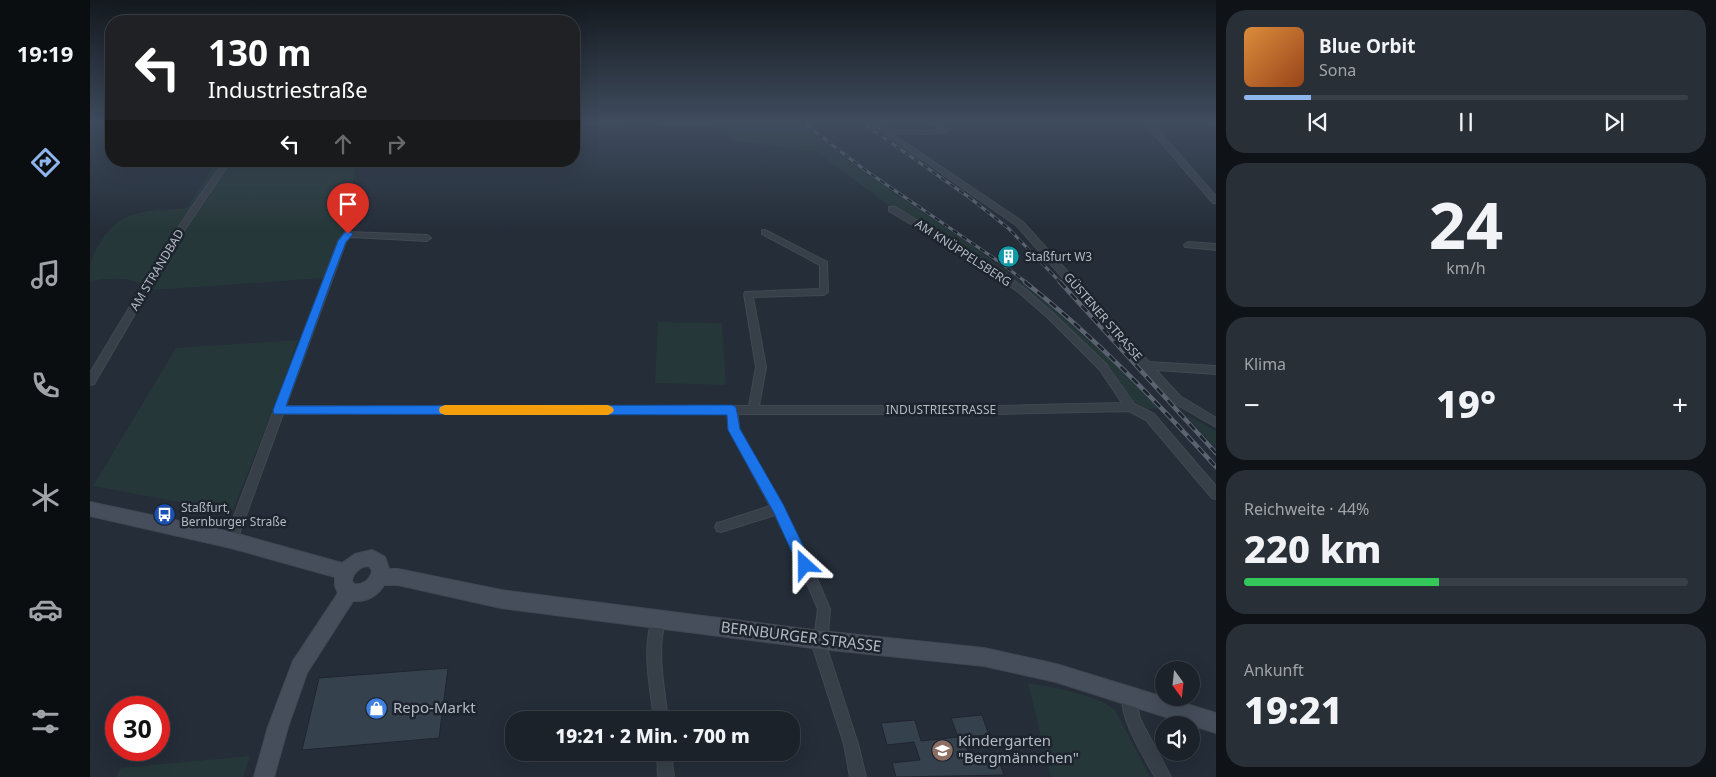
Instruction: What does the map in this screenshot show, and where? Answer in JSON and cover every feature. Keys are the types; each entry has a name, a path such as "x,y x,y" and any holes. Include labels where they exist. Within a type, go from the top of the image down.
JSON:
{"main road":[{"path":"90,508 231,540 345,572"},
{"path":"372,558 376,560 381,567 380,577 372,587 361,593 350,592 344,586 345,572 354,562 360,559 372,558"},
{"name":"BERNBURGER STRASSE","path":"380,577 398,577 501,598 820,640 984,657 1056,673 1216,723"},
{"path":"264,777 281,718 300,668 350,592"}],"street":[{"name":"GÜSTENER STRASSE","path":"922,157 1020,224 1176,399 1216,423"},
{"path":"1178,157 1216,201"},
{"name":"AM STRANDBAD","path":"90,381 177,235 224,167"},
{"name":"AM KNÜPPELSBERG","path":"892,209 987,266 1020,289 1082,344 1103,367 1130,406 1150,417 1216,494"},
{"path":"752,410 761,367 748,294 824,292 824,264 765,232"},
{"path":"231,540 342,241 348,234 427,238"},
{"path":"1188,245 1216,247"},
{"path":"1147,366 1216,370"},
{"name":"INDUSTRIESTRASSE","path":"278,410 998,410 1130,406"},
{"path":"732,410 734,430 799,550 824,609 820,648 851,744 858,777"},
{"path":"721,526 778,509"},
{"path":"659,618 655,628 655,656 660,711"},
{"path":"1129,695 1133,721 1163,777"},
{"path":"665,761 666,777"}],"shaded area":[{"path":"824,157 844,157 971,245 1025,285 1064,316 1110,358 1159,408 1146,409 1128,399 1123,388 1085,343 1052,313 989,265 943,235 935,234 896,207 891,207"},
{"path":"213,167 355,167 346,230 323,278 154,290 132,280 106,279 90,281 93,256 109,230 118,222 139,213 187,208"},
{"path":"658,322 722,323 726,385 655,383"},
{"path":"298,340 277,401 232,512 93,486 176,348"},
{"path":"1185,414 1216,431 1216,448"},
{"path":"1028,683 1087,696 1115,710 1150,777 1051,777"},
{"path":"250,756 243,777 116,777 121,768"}],"building":[{"name":"Repo-Markt","path":"448,668 439,738 302,750 319,678"},
{"name":"Kindergarten \"Bergmännchen\"","path":"982,715 989,735 963,737 970,757 997,755 1004,775 896,777 892,763 920,760 914,742 887,745 881,723 915,720 921,741 958,737 951,718"}],"railway":[{"path":"848,157 1027,283"},
{"path":"912,157 970,198 1008,228 1061,283"},
{"path":"1025,282 1076,325 1124,370 1216,467"},
{"path":"1060,282 1216,453"}],"slow traffic":[{"path":"445,410 608,410"}],"place":[{"name":"Staßfurt W3","path":"1009,257"},
{"name":"Staßfurt, Bernburger Straße","path":"165,515"},
{"name":"Repo-Markt","path":"377,708"},
{"name":"Kindergarten \"Bergmännchen\"","path":"942,750"}],"route":[{"path":"348,234 342,241 328,276 278,410 732,410 734,430 778,509 805,565"}]}
